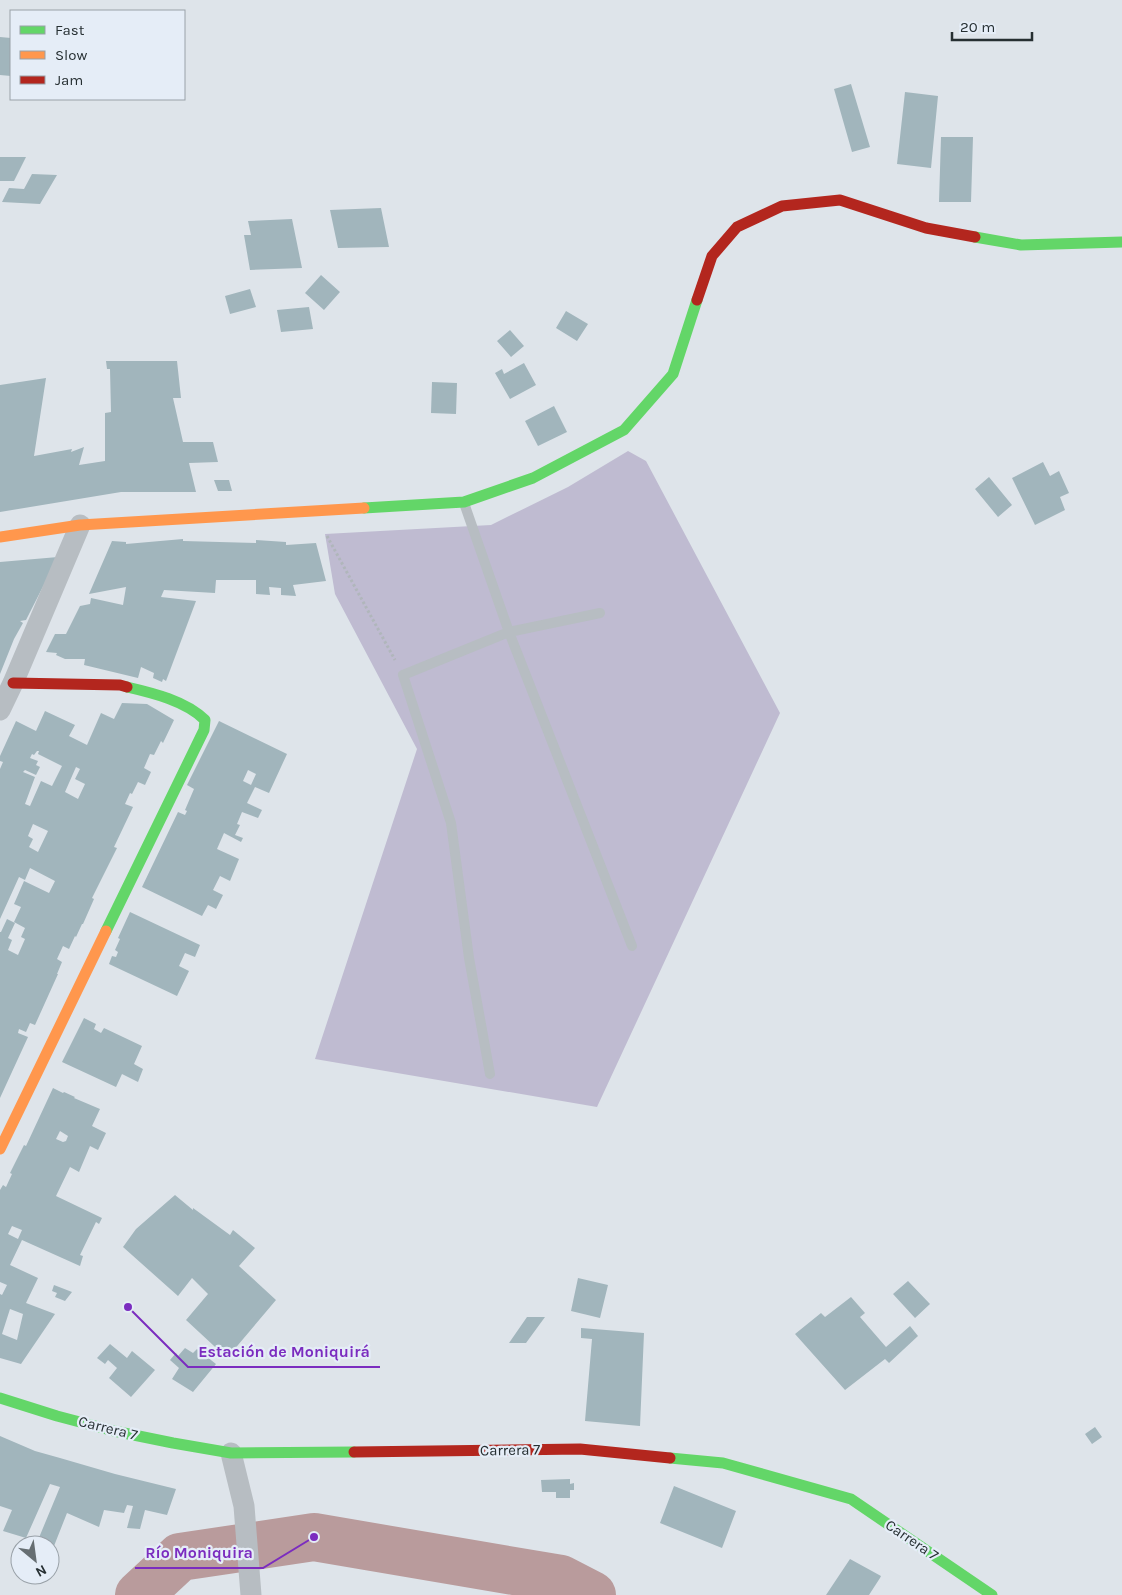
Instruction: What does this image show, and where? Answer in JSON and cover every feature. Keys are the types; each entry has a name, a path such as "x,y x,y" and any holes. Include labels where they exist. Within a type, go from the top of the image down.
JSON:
{"street":[{"path":"0,537 80,525 464,502 533,478 624,430 673,374 712,256 737,227 782,206 840,200 926,228 1021,245 1122,242"},
{"path":"0,710 80,525"},
{"path":"0,1149 204,730 204,720 198,713 160,695 120,685 13,683"},
{"name":"Carrera 7","path":"0,1398 103,1428 187,1447 231,1453 580,1449 723,1463 851,1499 992,1595"},
{"path":"231,1453 244,1506 251,1595"}],"lane":[{"path":"464,502 509,632 632,946"},
{"path":"490,1074 469,958 451,823 403,675 509,632 600,613"}],"path":[{"path":"313,512 403,675"}],"shaded area":[{"path":"628,451 646,461 780,713 597,1107 315,1059 417,749 335,594 325,534 491,525 568,487"}],"building":[{"path":"0,37 10,38 10,76 0,75"},
{"path":"851,84 870,147 852,152 834,89"},
{"path":"905,92 938,96 931,168 897,164"},
{"path":"941,137 973,137 971,202 939,202"},
{"path":"0,157 26,157 14,181 0,181"},
{"path":"32,174 57,175 40,204 2,202 9,188 24,189"},
{"path":"381,208 389,247 338,248 330,210"},
{"path":"292,219 302,268 250,270 244,235 251,235 248,221"},
{"path":"321,275 340,292 324,310 305,293"},
{"path":"250,289 256,307 230,314 225,296"},
{"path":"309,307 313,329 281,332 277,310"},
{"path":"566,311 588,324 577,341 556,328"},
{"path":"510,330 524,346 511,357 497,341"},
{"path":"106,361 177,361 181,398 173,398 183,442 213,442 218,462 189,463 196,492 121,492 0,512 0,385 46,378 34,456 72,449 71,452 84,447 79,465 105,461 105,413 111,412 110,369 107,369"},
{"path":"524,363 536,385 510,399 495,373 502,369 504,374"},
{"path":"432,382 457,383 456,414 431,413"},
{"path":"554,406 567,432 538,446 525,421"},
{"path":"1043,462 1050,476 1059,471 1069,493 1060,497 1065,510 1035,525 1012,478"},
{"path":"989,477 1012,505 998,517 975,489"},
{"path":"214,480 229,480 232,491 218,491"},
{"path":"183,539 183,541 256,543 256,540 286,542 286,545 316,543 326,581 293,585 296,596 281,595 281,588 269,587 270,595 256,594 256,580 216,580 215,593 164,590 161,597 196,601 166,681 163,679 162,682 153,678 154,673 141,667 138,678 84,665 85,659 65,659 56,655 57,653 46,652 55,634 66,634 80,606 90,604 91,598 123,605 126,587 89,594 112,541 126,542 126,544"},
{"path":"58,557 26,620 20,621 23,623 14,639 0,674 0,562"},
{"path":"122,703 147,704 174,720 163,743 161,741 154,755 150,754 144,768 151,772 145,785 138,782 132,794 130,793 125,804 133,807 114,847 117,848 92,898 94,899 76,937 69,949 63,946 57,959 62,962 58,974 35,1025 30,1023 26,1032 19,1029 18,1033 28,1037 0,1098 0,932 7,919 15,923 8,938 12,940 8,950 18,955 25,939 21,937 25,928 14,922 21,907 14,904 24,881 49,893 55,881 30,868 25,880 19,877 0,919 0,769 3,762 0,761 0,756 16,721 36,731 45,711 75,725 69,736 87,745 101,713 114,719","holes":["39,751 38,754 62,766 52,786 41,781 30,806 25,804 35,777 23,772 25,770 36,775 40,767 36,765 38,761 30,758","76,767 80,769 75,779 85,784 78,799 65,792","33,824 48,831 38,852 29,847 33,839 28,836"]},
{"path":"219,721 287,754 269,793 255,787 247,803 262,810 258,818 242,812 237,824 240,825 235,835 243,838 241,842 224,833 217,849 239,859 230,881 220,876 213,890 223,895 216,909 208,905 202,916 142,887 178,812 185,815 187,811 185,810 194,789 187,785","holes":["248,770 256,774 251,785 243,781"]},
{"path":"130,912 200,945 195,957 185,953 179,966 189,971 177,996 109,964 112,956 116,957 118,952 115,950 120,939 118,938"},
{"path":"84,1018 96,1024 94,1029 101,1033 104,1028 142,1046 134,1064 143,1069 138,1082 122,1074 116,1087 62,1062"},
{"path":"53,1088 100,1109 92,1126 106,1133 98,1150 90,1146 79,1172 70,1167 56,1196 102,1218 99,1224 96,1222 80,1255 83,1256 80,1266 22,1240 10,1265 38,1278 26,1303 55,1314 21,1364 0,1358 0,1294 2,1295 7,1285 0,1282 0,1190 3,1185 6,1187 12,1174 10,1173 24,1145 26,1146","holes":["60,1131 68,1136 66,1141 63,1142 56,1139","12,1226 22,1230 18,1239 8,1234","10,1309 23,1314 17,1340 2,1334"]},
{"path":"175,1195 193,1210 193,1208 230,1235 233,1230 255,1248 239,1266 276,1300 227,1358 186,1320 208,1294 192,1278 178,1296 123,1247 136,1229"},
{"path":"578,1278 608,1285 600,1318 571,1311"},
{"path":"908,1281 930,1304 915,1318 893,1294"},
{"path":"54,1285 72,1292 65,1301 55,1297 57,1293 52,1291"},
{"path":"851,1297 865,1313 860,1317 886,1347 910,1326 918,1336 889,1363 885,1359 845,1390 795,1334 821,1313 825,1317"},
{"path":"527,1317 545,1317 526,1343 509,1343"},
{"path":"581,1328 644,1333 640,1426 585,1421 592,1339 581,1338"},
{"path":"110,1344 127,1358 132,1351 155,1370 131,1397 109,1378 117,1368 108,1360 105,1364 97,1358"},
{"path":"185,1348 193,1353 197,1349 216,1364 193,1392 172,1379 179,1368 170,1360 176,1353 178,1356"},
{"path":"1095,1427 1102,1437 1092,1444 1085,1434"},
{"path":"0,1436 35,1451 176,1489 167,1515 145,1510 140,1529 127,1528 133,1506 127,1505 124,1513 104,1510 99,1527 67,1513 58,1535 40,1535 60,1487 50,1484 27,1535 16,1535 3,1531 12,1510 0,1506"},
{"path":"570,1479 570,1484 574,1483 574,1490 570,1490 570,1498 556,1498 556,1492 542,1492 541,1480"},
{"path":"674,1486 736,1511 722,1548 660,1523"},
{"path":"850,1559 881,1576 869,1595 826,1595"}],"waterway":[{"path":"139,1595 180,1557 314,1537 561,1579 592,1595"}],"traffic: fast":[{"path":"975,237 1021,245 1122,242"},
{"path":"364,508 464,502 533,478 624,430 673,374 697,300"},
{"path":"106,931 204,730 205,720 179,703 127,687"},
{"path":"0,1398 114,1431 231,1453 354,1452"},
{"path":"670,1458 723,1463 851,1499 992,1595"}],"traffic: slow":[{"path":"0,537 80,525 364,508"},
{"path":"0,1149 106,931"}],"traffic: jam":[{"path":"697,300 712,256 737,227 782,206 840,200 926,228 975,237"},
{"path":"13,683 120,685 127,687"},
{"path":"354,1452 580,1449 670,1458"}],"place":[{"name":"Estación de Moniquirá","path":"128,1307"},
{"name":"Río Moniquira","path":"314,1537"}]}
